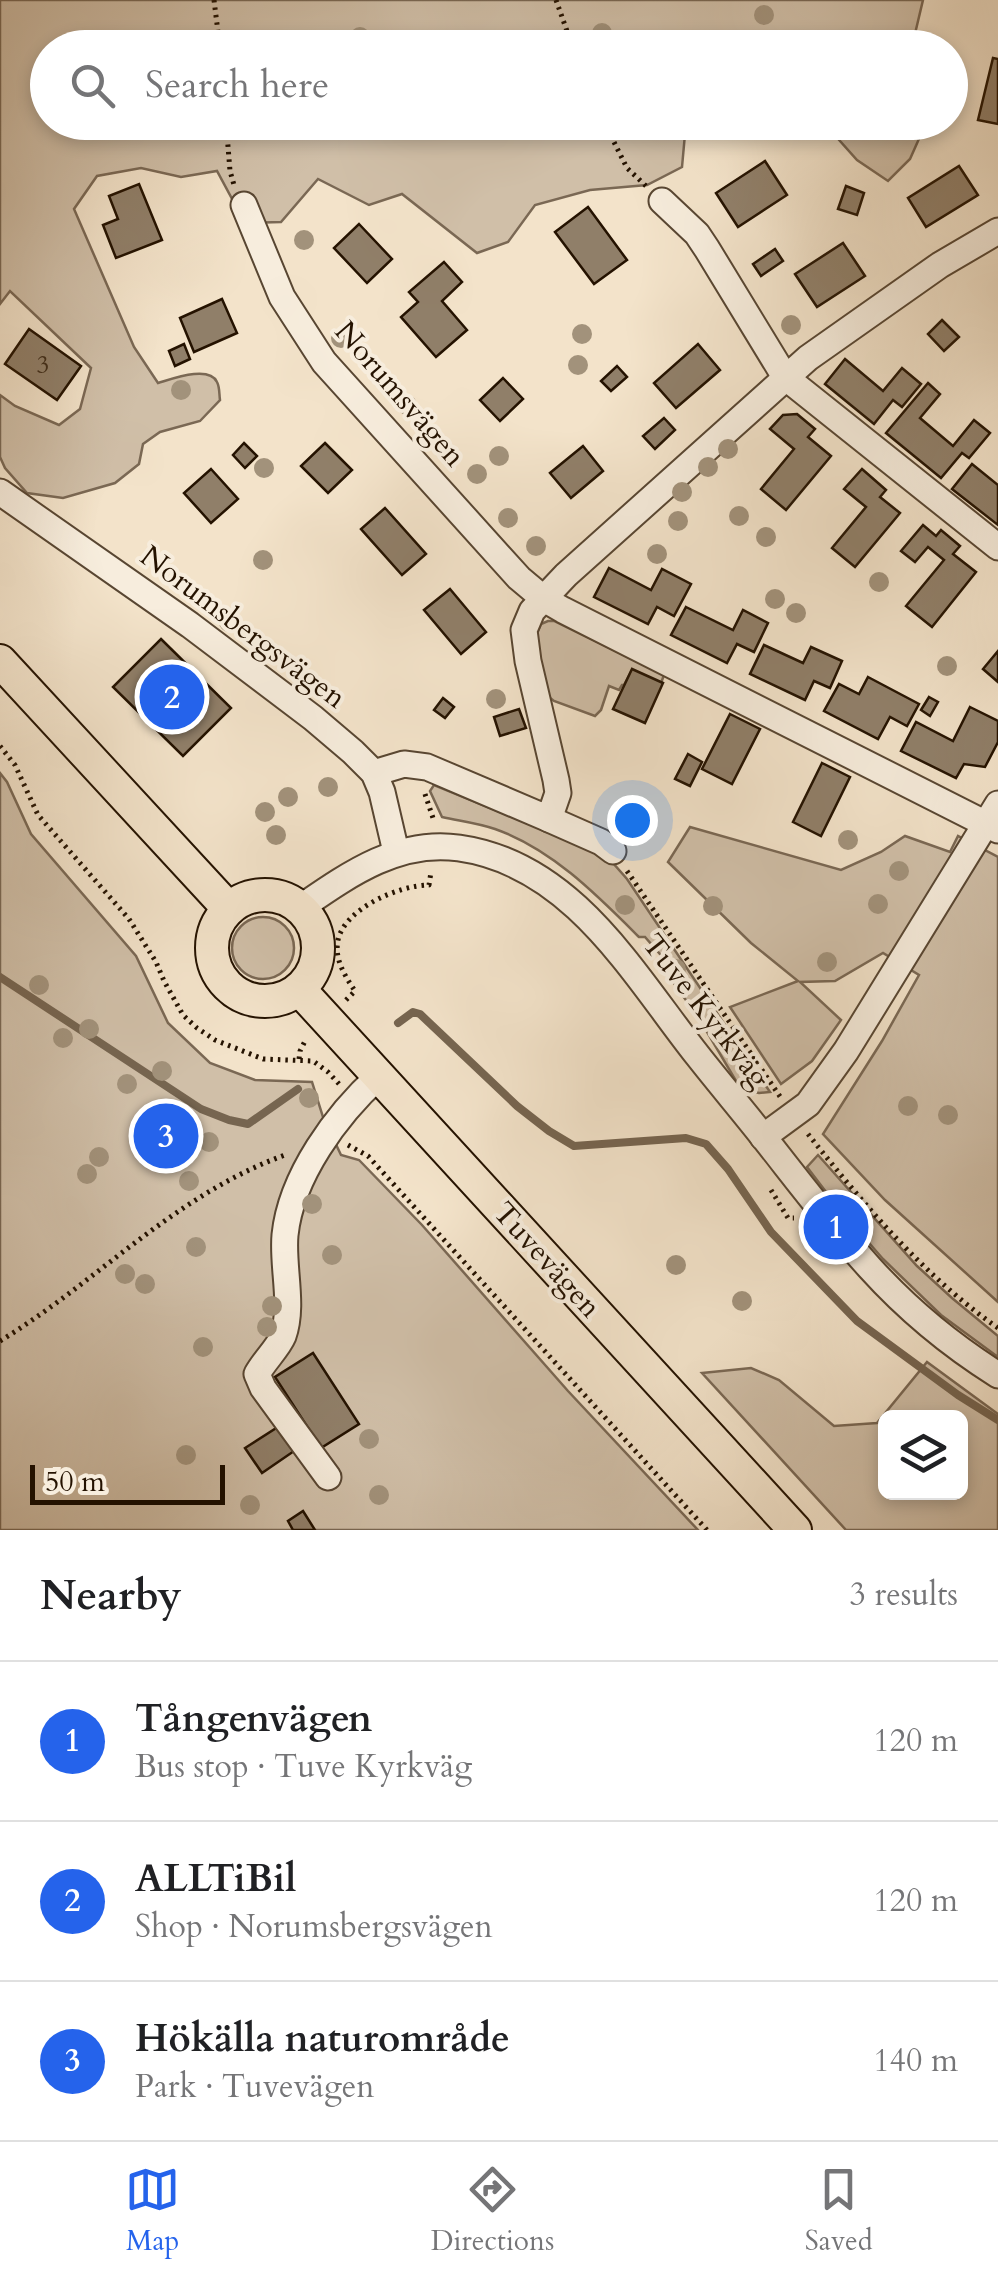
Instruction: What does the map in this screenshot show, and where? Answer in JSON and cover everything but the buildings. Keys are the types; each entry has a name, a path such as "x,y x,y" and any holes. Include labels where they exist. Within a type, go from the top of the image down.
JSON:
{"main road":[{"path":"0,661 229,909"},
{"path":"264,895 290,901 300,908 309,918 318,942 314,968 299,989 275,1000 261,1001 235,992 225,983 213,959 214,932 220,920 240,901 264,895"},
{"name":"Tuvevägen","path":"299,989 794,1530"}],"street":[{"path":"662,201 708,249 785,378 998,547"},
{"name":"Norumsvägen","path":"244,206 282,297 324,362 518,578 562,610 994,819"},
{"path":"549,819 558,793 528,661 524,630 532,611 566,575 808,358 930,272 998,231"},
{"name":"Norumsbergsvägen","path":"0,492 206,636 313,718 374,774"},
{"path":"396,852 374,774 404,764 428,767 601,842 613,851"},
{"path":"764,1137 808,1104 846,1052 994,819"},
{"name":"Tuve Kyrkväg","path":"300,908 370,863 396,852 434,847 455,847 502,859 539,877 594,925 644,983 696,1054 872,1270 942,1334 998,1375"},
{"path":"328,1476 257,1374 282,1339 287,1316 285,1233 294,1202 321,1144 354,1099 380,1076"}],"path":[{"path":"214,0 218,30"},
{"path":"556,0 567,30"},
{"path":"227,140 230,171 244,206"},
{"path":"613,140 627,168 662,201"},
{"path":"0,746 15,765 46,827 128,919 183,1014 206,1034 263,1059 314,1061 354,1099"},
{"path":"299,1059 303,1042 355,992 338,958 342,932 370,904 412,887 429,885 434,818 422,781 428,767"},
{"path":"0,1342 35,1320 149,1231 227,1181 255,1166 335,1141 368,1156 707,1530"}],"shaded area":[{"path":"0,0 923,0 916,30 30,30 30,140 684,140 682,167 647,185 590,190 535,205 508,242 477,253 402,194 369,205 318,179 281,222 245,223 217,171 181,177 141,168 97,176 74,209 134,347 158,383 206,374 217,382 220,400 200,421 160,432 143,444 139,464 115,483 63,498 27,493 5,468 0,457 0,395 15,406 59,425 80,409 91,368 10,291 0,304"},
{"path":"839,140 918,140 910,159 888,181 857,160"},
{"path":"548,621 664,675 661,683 632,670 619,690 609,686 595,716 554,701 545,694 535,638 541,624"},
{"path":"0,773 31,834 136,956 168,1023 210,1063 255,1080 312,1082 341,1155 359,1160 422,1225 568,1391 698,1530 0,1530"},
{"path":"434,785 600,853 612,862 770,1092 746,1090 736,1081 671,979 673,969 645,937 639,937 590,890 536,848 495,829 442,817 430,791"},
{"path":"690,827 841,870 905,836 950,852 958,836 998,857 998,1302 885,1200 823,1134 919,975 883,953 835,981 800,982 841,1020 812,1061 781,1084 730,1007 798,981 751,943 668,862"},
{"path":"263,917 285,926 294,948 285,970 263,979 241,970 232,948 241,926"},
{"path":"818,1155 917,1266 998,1336 998,1357 941,1315 883,1259 807,1167"},
{"path":"927,1362 998,1414 998,1530 846,1530 702,1373 751,1368 779,1380 834,1426 878,1422 878,1500 968,1500 968,1410 888,1410"}],"waterway":[{"path":"0,977 201,1109 229,1120 248,1124 298,1089"},
{"path":"398,1023 413,1012 420,1014 517,1106 574,1146 686,1138 706,1144 771,1232 857,1321 998,1420"}],"place":[{"name":"ALLTiBil","path":"172,697"},
{"name":"Hökälla naturområde","path":"166,1136"},
{"name":"Tångenvägen","path":"836,1227"}]}
